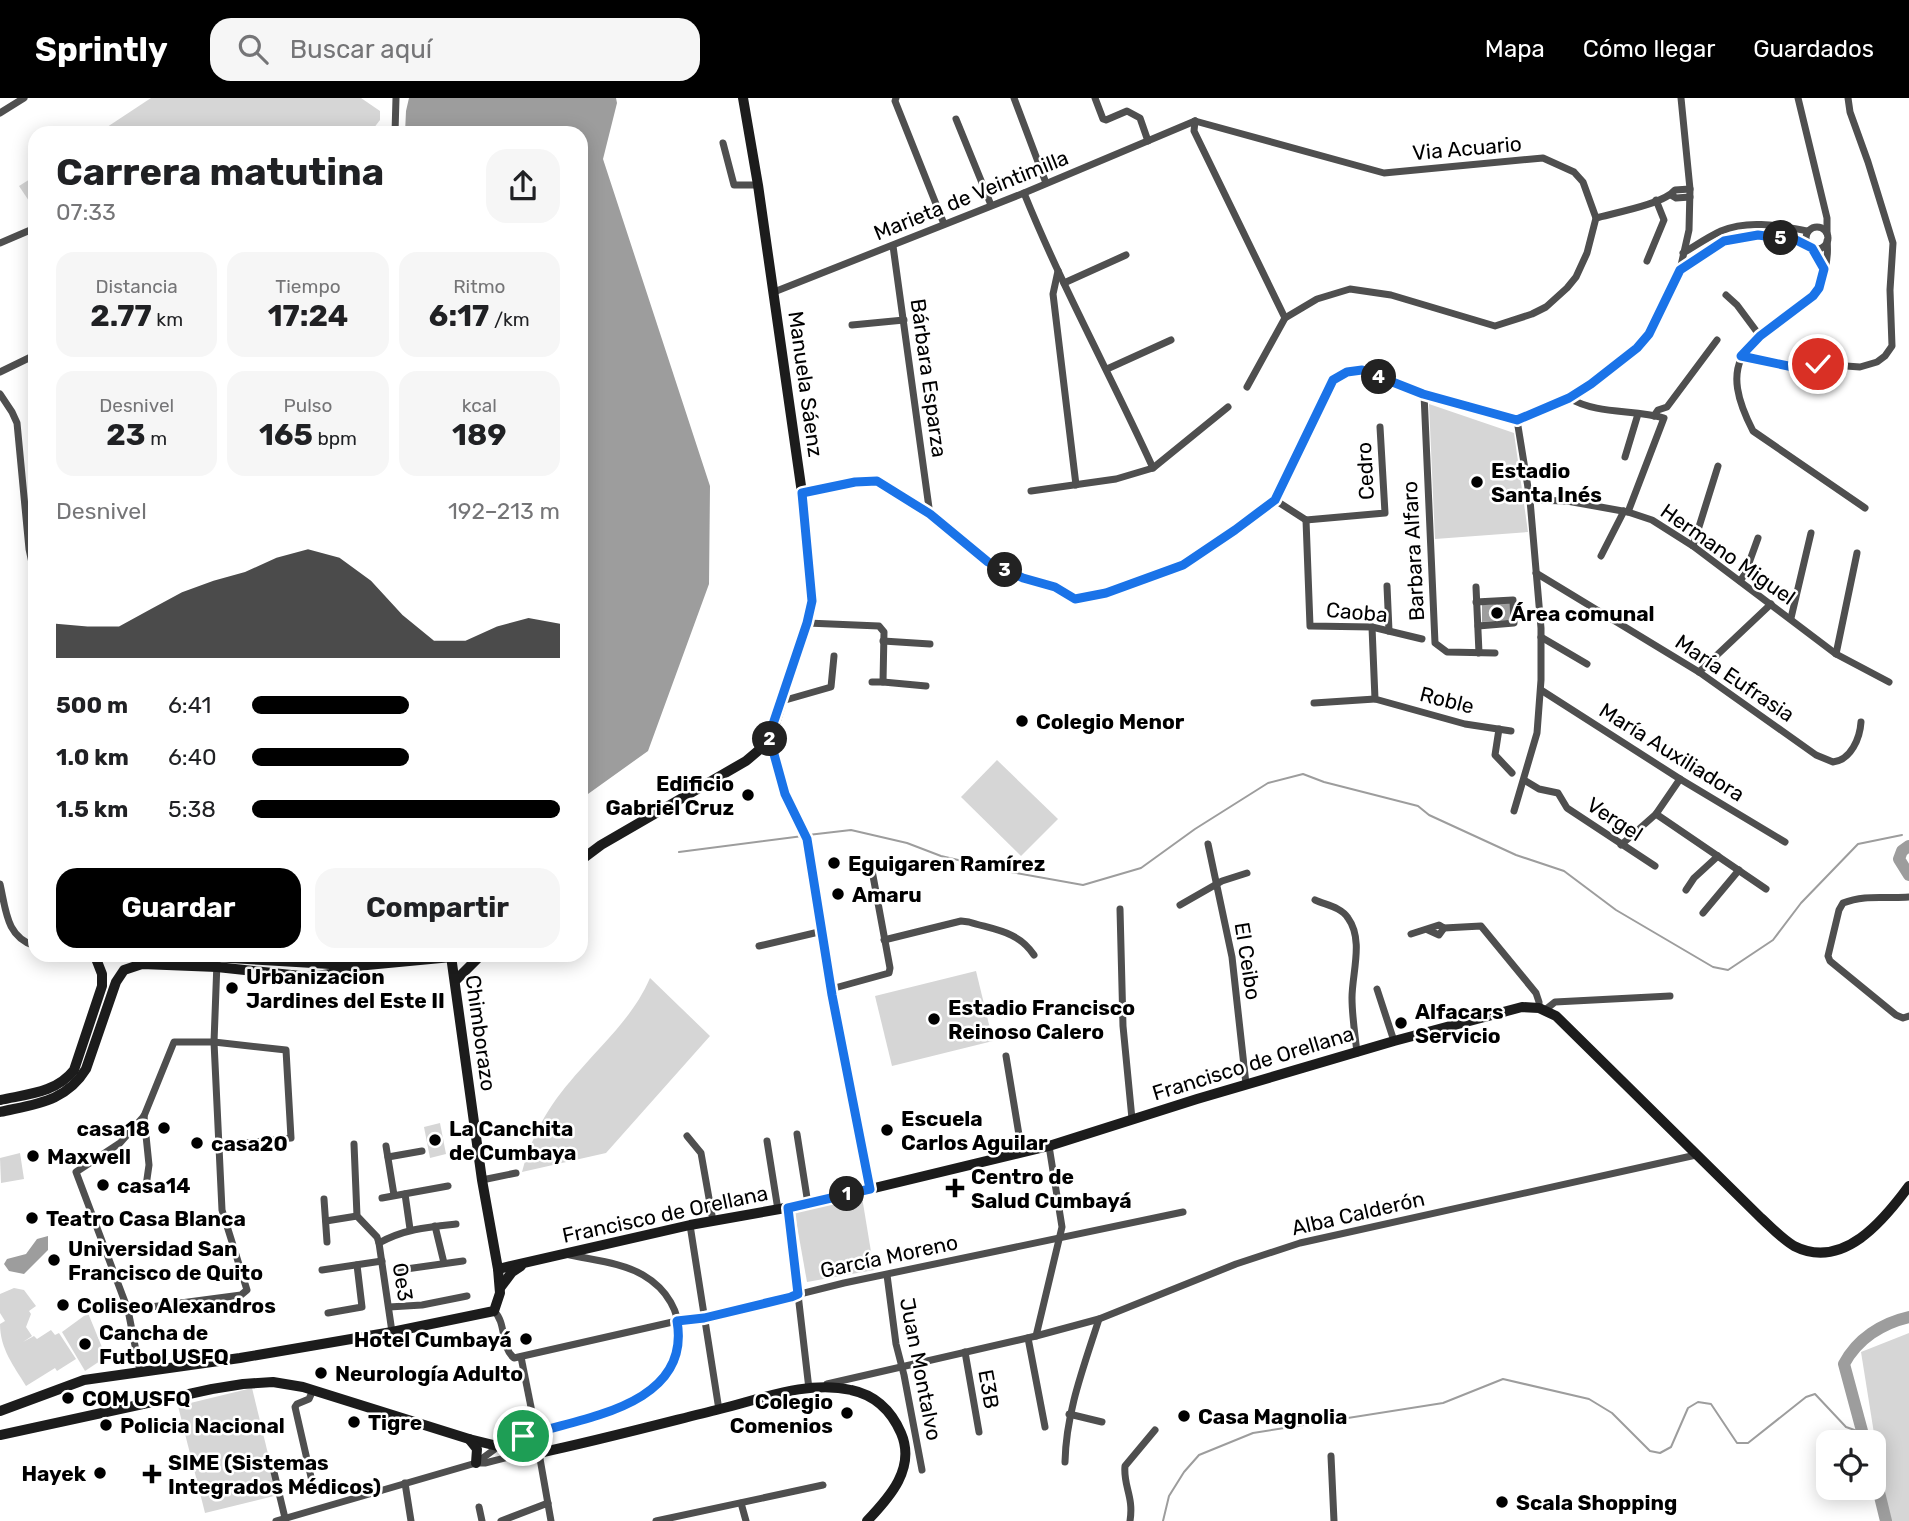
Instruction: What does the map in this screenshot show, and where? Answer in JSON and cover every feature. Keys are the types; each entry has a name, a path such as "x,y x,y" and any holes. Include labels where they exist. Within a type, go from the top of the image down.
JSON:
{"street":[{"path":"0,113 24,98"},
{"path":"395,126 396,98"},
{"name":"Manuela Sáenz","path":"588,855 622,832 746,761 759,750 769,736 782,701 812,601 802,493 743,98"},
{"path":"896,98 944,224"},
{"path":"1014,98 1046,183"},
{"path":"1095,98 1103,119 1127,111 1140,118 1148,141"},
{"path":"802,493 855,482 877,481 930,514 988,562 1023,578 1055,587 1075,599 1106,593 1183,565 1275,500 1333,380 1347,372 1362,370 1423,394 1517,420 1569,398 1637,348 1649,334 1680,270 1689,230 1690,193 1681,98"},
{"path":"1798,98 1829,225 1827,259 1819,288 1813,296 1760,336 1741,356 1735,378 1743,412 1753,431 1865,508"},
{"path":"1741,356 1793,367 1818,364 1860,367 1877,362 1892,346 1890,290 1893,243 1850,112 1848,98"},
{"path":"956,119 991,205"},
{"path":"1195,121 1194,131 1285,318"},
{"name":"Marieta de Veintimilla","path":"774,292 1024,193 1195,121"},
{"name":"Via Acuario","path":"1195,121 1384,173 1543,158 1574,172 1583,182 1596,218"},
{"path":"723,143 734,185 758,186"},
{"path":"1024,193 1058,271 1153,468"},
{"path":"1247,387 1285,318 1317,299 1350,289 1391,295 1495,326 1546,307 1567,288 1576,277 1587,253 1596,218 1671,195 1676,198 1690,193"},
{"path":"1647,261 1664,220 1656,201"},
{"path":"1823,207 1805,239 1824,269"},
{"path":"1683,253 1735,226 1769,225 1810,230 1820,227 1827,237"},
{"path":"1735,226 1738,239"},
{"path":"1689,230 1707,239 1713,248"},
{"path":"0,243 28,231"},
{"path":"1680,270 1724,241 1758,235 1796,240 1821,248 1827,237"},
{"name":"Bárbara Esparza","path":"893,246 930,514"},
{"path":"1691,248 1697,259"},
{"path":"1064,283 1126,255"},
{"path":"1058,271 1053,295 1076,485"},
{"path":"1726,295 1760,336"},
{"path":"852,325 904,320"},
{"path":"1107,369 1171,340"},
{"path":"1654,416 1658,410 1667,407 1717,340"},
{"path":"0,372 28,358"},
{"path":"0,394 17,423 28,534"},
{"name":"Barbara Alfaro","path":"1423,394 1435,643 1447,652 1495,653"},
{"path":"1569,398 1578,404 1609,411 1662,417 1665,420 1626,512 1601,556"},
{"path":"1031,491 1116,479 1153,468 1228,407"},
{"path":"1625,457 1638,414"},
{"path":"1514,811 1537,733 1541,690 1541,637 1530,500 1517,420"},
{"name":"Cedro","path":"1306,520 1385,513 1380,427"},
{"path":"1693,546 1718,466"},
{"path":"1275,500 1306,520"},
{"name":"Hermano Miguel","path":"1530,500 1567,500 1653,520 1693,546 1836,654 1889,682"},
{"name":"Caoba","path":"1306,520 1310,626 1371,627 1422,639"},
{"path":"1791,618 1811,533"},
{"path":"1740,581 1758,538"},
{"path":"1836,654 1857,553"},
{"name":"María Eufrasia","path":"1536,573 1699,672 1816,755 1833,762 1839,761 1850,752 1861,722"},
{"path":"1387,586 1389,631"},
{"path":"1476,587 1479,653"},
{"path":"1476,602 1513,600 1514,623 1478,626"},
{"path":"1699,672 1771,604"},
{"path":"807,623 879,626 884,632 883,682"},
{"path":"1371,627 1375,699"},
{"path":"1541,637 1587,664"},
{"path":"883,642 930,644"},
{"path":"782,701 831,687 834,656"},
{"path":"872,682 926,686"},
{"name":"María Auxiliadora","path":"1541,690 1785,842"},
{"name":"Roble","path":"1314,703 1375,699 1465,724 1511,731"},
{"path":"1499,729 1495,755 1513,773"},
{"path":"769,736 785,794 807,839 831,989 870,1189"},
{"path":"1621,845 1656,814 1680,779"},
{"name":"Vergel","path":"1524,780 1539,789 1559,793 1566,808 1655,866"},
{"path":"1656,814 1766,889"},
{"name":"El Ceibo","path":"1208,844 1231,957 1246,1084"},
{"path":"1686,890 1694,878 1718,856"},
{"path":"831,989 889,973 871,865"},
{"path":"1703,913 1739,870"},
{"path":"1180,905 1236,875 1247,873"},
{"path":"0,884 11,928 28,943"},
{"path":"1909,897 1865,897 1843,904 1839,909 1828,957 1896,1015 1903,1018 1909,1016"},
{"path":"1315,900 1340,910 1353,926 1356,952 1352,1002 1357,1052"},
{"path":"1120,909 1121,989 1132,1119"},
{"path":"884,940 969,922 1017,936 1034,955"},
{"path":"1411,934 1439,925 1444,928 1476,925 1483,928 1536,993 1542,1009 1556,1016 1696,1155 1795,1246 1807,1250 1832,1250 1855,1243 1875,1228 1909,1186"},
{"path":"760,946 823,932"},
{"path":"0,1107 51,1089 68,1078 80,1057 98,999 102,974 97,962"},
{"path":"0,1107 52,1099 71,1089 86,1069 119,976 133,962"},
{"path":"141,962 217,962 265,973 310,977 346,967 394,962"},
{"path":"128,1310 241,1295 246,1292 222,1216 214,1042 217,962"},
{"path":"265,973 266,962"},
{"path":"309,962 346,967"},
{"path":"346,962 346,967"},
{"name":"Chimborazo","path":"452,962 482,1180 498,1269 500,1288 494,1311"},
{"path":"455,981 474,962"},
{"path":"1377,989 1394,1041"},
{"path":"1542,1009 1555,1002 1670,996"},
{"path":"98,999 110,1002"},
{"name":"Francisco de Orellana","path":"498,1269 690,1225 808,1204 1023,1153 1394,1041 1522,1007 1542,1009"},
{"path":"139,1366 128,1310 76,1172 120,1143 144,1116 174,1042 214,1042 286,1050 292,1135 287,1140 218,1146"},
{"path":"1006,1056 1023,1153"},
{"path":"144,1116 149,1165 146,1186"},
{"path":"797,1134 808,1204"},
{"path":"687,1136 701,1153 713,1221"},
{"path":"767,1141 783,1209 811,1389"},
{"path":"354,1144 357,1216 378,1240 410,1230 456,1224"},
{"path":"386,1146 394,1195"},
{"path":"1045,1427 1032,1337 1062,1227 1049,1146"},
{"path":"388,1157 422,1151"},
{"name":"Alba Calderón","path":"811,1389 1099,1319 1236,1264 1300,1244 1696,1155"},
{"path":"482,1180 516,1173"},
{"path":"382,1198 449,1186"},
{"path":"405,1194 410,1230"},
{"path":"324,1199 327,1242"},
{"name":"García Moreno","path":"521,1357 677,1321 704,1318 798,1294 1183,1212"},
{"path":"326,1221 357,1216"},
{"path":"690,1225 719,1410"},
{"path":"435,1226 444,1263"},
{"name":"Oe3","path":"378,1240 393,1332"},
{"path":"476,1463 515,1438 618,1408 650,1392 666,1376 677,1355 677,1321 668,1298 644,1275 633,1269 565,1254"},
{"path":"322,1270 382,1261"},
{"path":"399,1270 463,1261"},
{"path":"500,1288 512,1272 530,1261"},
{"path":"328,1313 362,1307 357,1265"},
{"name":"Juan Montalvo","path":"887,1275 896,1344 922,1470"},
{"path":"389,1307 422,1305 467,1296"},
{"path":"0,1411 84,1380 139,1366 228,1360 393,1332 494,1311 499,1316 510,1356 521,1357 536,1432"},
{"path":"1065,1462 1069,1414 1099,1319"},
{"name":"E3B","path":"965,1352 979,1432"},
{"path":"1,1437 160,1399 243,1384 273,1382 313,1390 526,1453"},
{"path":"276,1521 476,1463 539,1453 811,1389 849,1389 878,1400 889,1412 904,1440 903,1471 894,1490 867,1521"},
{"path":"313,1390 308,1400 295,1407 314,1490"},
{"path":"1069,1414 1102,1422"},
{"path":"1130,1521 1132,1503 1125,1466 1155,1430"},
{"path":"469,1438 478,1452 476,1463"},
{"path":"539,1453 551,1521"},
{"path":"1331,1456 1334,1521"},
{"path":"274,1472 285,1518"},
{"path":"405,1483 411,1521"},
{"path":"656,1521 679,1519 823,1485"},
{"path":"501,1521 548,1503"},
{"path":"741,1503 746,1521"},
{"path":"479,1507 482,1521"}],"shaded area":[{"path":"151,98 361,98 380,111 380,120 375,126 109,126"},
{"path":"409,98 616,98 603,159 710,486 709,584 648,751 588,794 588,126 405,126"},
{"path":"28,180 28,200 19,186"},
{"name":"Estadio Santa Inés","path":"1429,404 1514,433 1528,532 1435,539"},
{"name":"Área comunal","path":"1512,602 1513,620 1482,622 1482,605"},
{"path":"997,760 1058,819 1021,856 961,797"},
{"name":"Estadio Francisco Reinoso Calero","path":"976,971 993,1041 892,1066 875,996"},
{"path":"650,978 710,1036 606,1153 522,1172 532,1142 552,1105 628,1015"},
{"name":"La Canchita de Cumbaya","path":"440,1123 446,1154 430,1158 424,1127"},
{"path":"20,1153 24,1179 1,1183 0,1158"},
{"path":"862,1197 874,1270 807,1282 794,1209"},
{"path":"48,1236 48,1250 24,1274 9,1271 4,1264 7,1259 26,1254 37,1239"},
{"path":"14,1288 24,1290 36,1306 29,1311 31,1314 26,1327 32,1336 23,1342 34,1336 37,1339 51,1330 55,1335 59,1333 76,1359 26,1386 8,1357 1,1333 0,1324 5,1321 0,1313 0,1294"},
{"name":"Cancha de Futbol USFQ","path":"88,1313 106,1357 85,1371 62,1332"},
{"path":"1909,1333 1909,1521 1888,1521 1885,1500 1886,1430 1873,1430 1861,1352"},
{"path":"252,1388 278,1495 205,1513 178,1406"}],"waterway":[{"path":"808,835 851,830 907,843 941,856 1083,885 1141,868 1195,829 1268,783 1303,774 1418,806 1429,815 1516,855 1564,871 1616,910 1713,967 1728,970 1773,940 1801,903 1858,844 1902,835"},
{"path":"679,852 803,836"},
{"path":"1909,846 1902,851 1899,859 1909,875"},
{"path":"1862,1430 1844,1364 1849,1355 1871,1333 1889,1323 1909,1317"},
{"path":"1163,1521 1169,1496 1199,1455 1253,1433 1443,1403 1503,1379 1589,1399 1612,1413 1650,1451 1660,1453 1671,1447 1688,1408 1698,1402 1711,1404 1737,1443 1748,1443 1806,1397 1815,1394 1846,1427 1854,1430"},
{"path":"1881,1500 1886,1521"}],"place":[{"name":"Estadio Santa Inés","path":"1477,482"},
{"name":"Área comunal","path":"1497,613"},
{"name":"Colegio Menor","path":"1022,721"},
{"name":"Edificio Gabriel Cruz","path":"748,795"},
{"name":"Eguigaren Ramírez","path":"834,863"},
{"name":"Amaru","path":"838,894"},
{"name":"Urbanizacion Jardines del Este II","path":"232,988"},
{"name":"Estadio Francisco Reinoso Calero","path":"934,1019"},
{"name":"Alfacars Servicio","path":"1401,1023"},
{"name":"casa18","path":"164,1128"},
{"name":"Escuela Carlos Aguilar","path":"887,1130"},
{"name":"La Canchita de Cumbaya","path":"435,1140"},
{"name":"casa20","path":"197,1143"},
{"name":"Maxwell","path":"33,1156"},
{"name":"casa14","path":"103,1185"},
{"name":"Centro de Salud Cumbayá","path":"955,1188"},
{"name":"Teatro Casa Blanca","path":"32,1218"},
{"name":"Universidad San Francisco de Quito","path":"54,1260"},
{"name":"Coliseo Alexandros","path":"63,1305"},
{"name":"Hotel Cumbayá","path":"526,1339"},
{"name":"Cancha de Futbol USFQ","path":"85,1344"},
{"name":"Neurología Adulto","path":"321,1373"},
{"name":"COM USFQ","path":"68,1398"},
{"name":"Colegio Comenios","path":"847,1413"},
{"name":"Casa Magnolia","path":"1184,1416"},
{"name":"Tigre","path":"354,1422"},
{"name":"Policia Nacional","path":"106,1425"},
{"name":"Hayek","path":"100,1473"},
{"name":"SIME (Sistemas Integrados Médicos)","path":"152,1474"},
{"name":"Scala Shopping","path":"1502,1502"}],"route":[{"path":"523,1436 618,1408 650,1392 666,1376 677,1355 677,1321 704,1318 798,1294 788,1208 870,1189 832,995 807,839 785,794 769,736 812,601 802,493 855,482 877,481 930,514 988,562 1023,578 1055,587 1075,599 1106,593 1183,565 1275,500 1333,380 1347,372 1362,370 1423,394 1517,420 1569,398 1637,348 1649,334 1680,270 1724,241 1758,235 1796,240 1812,248 1824,269 1819,288 1813,296 1760,336 1741,356 1793,367 1818,364"}]}
